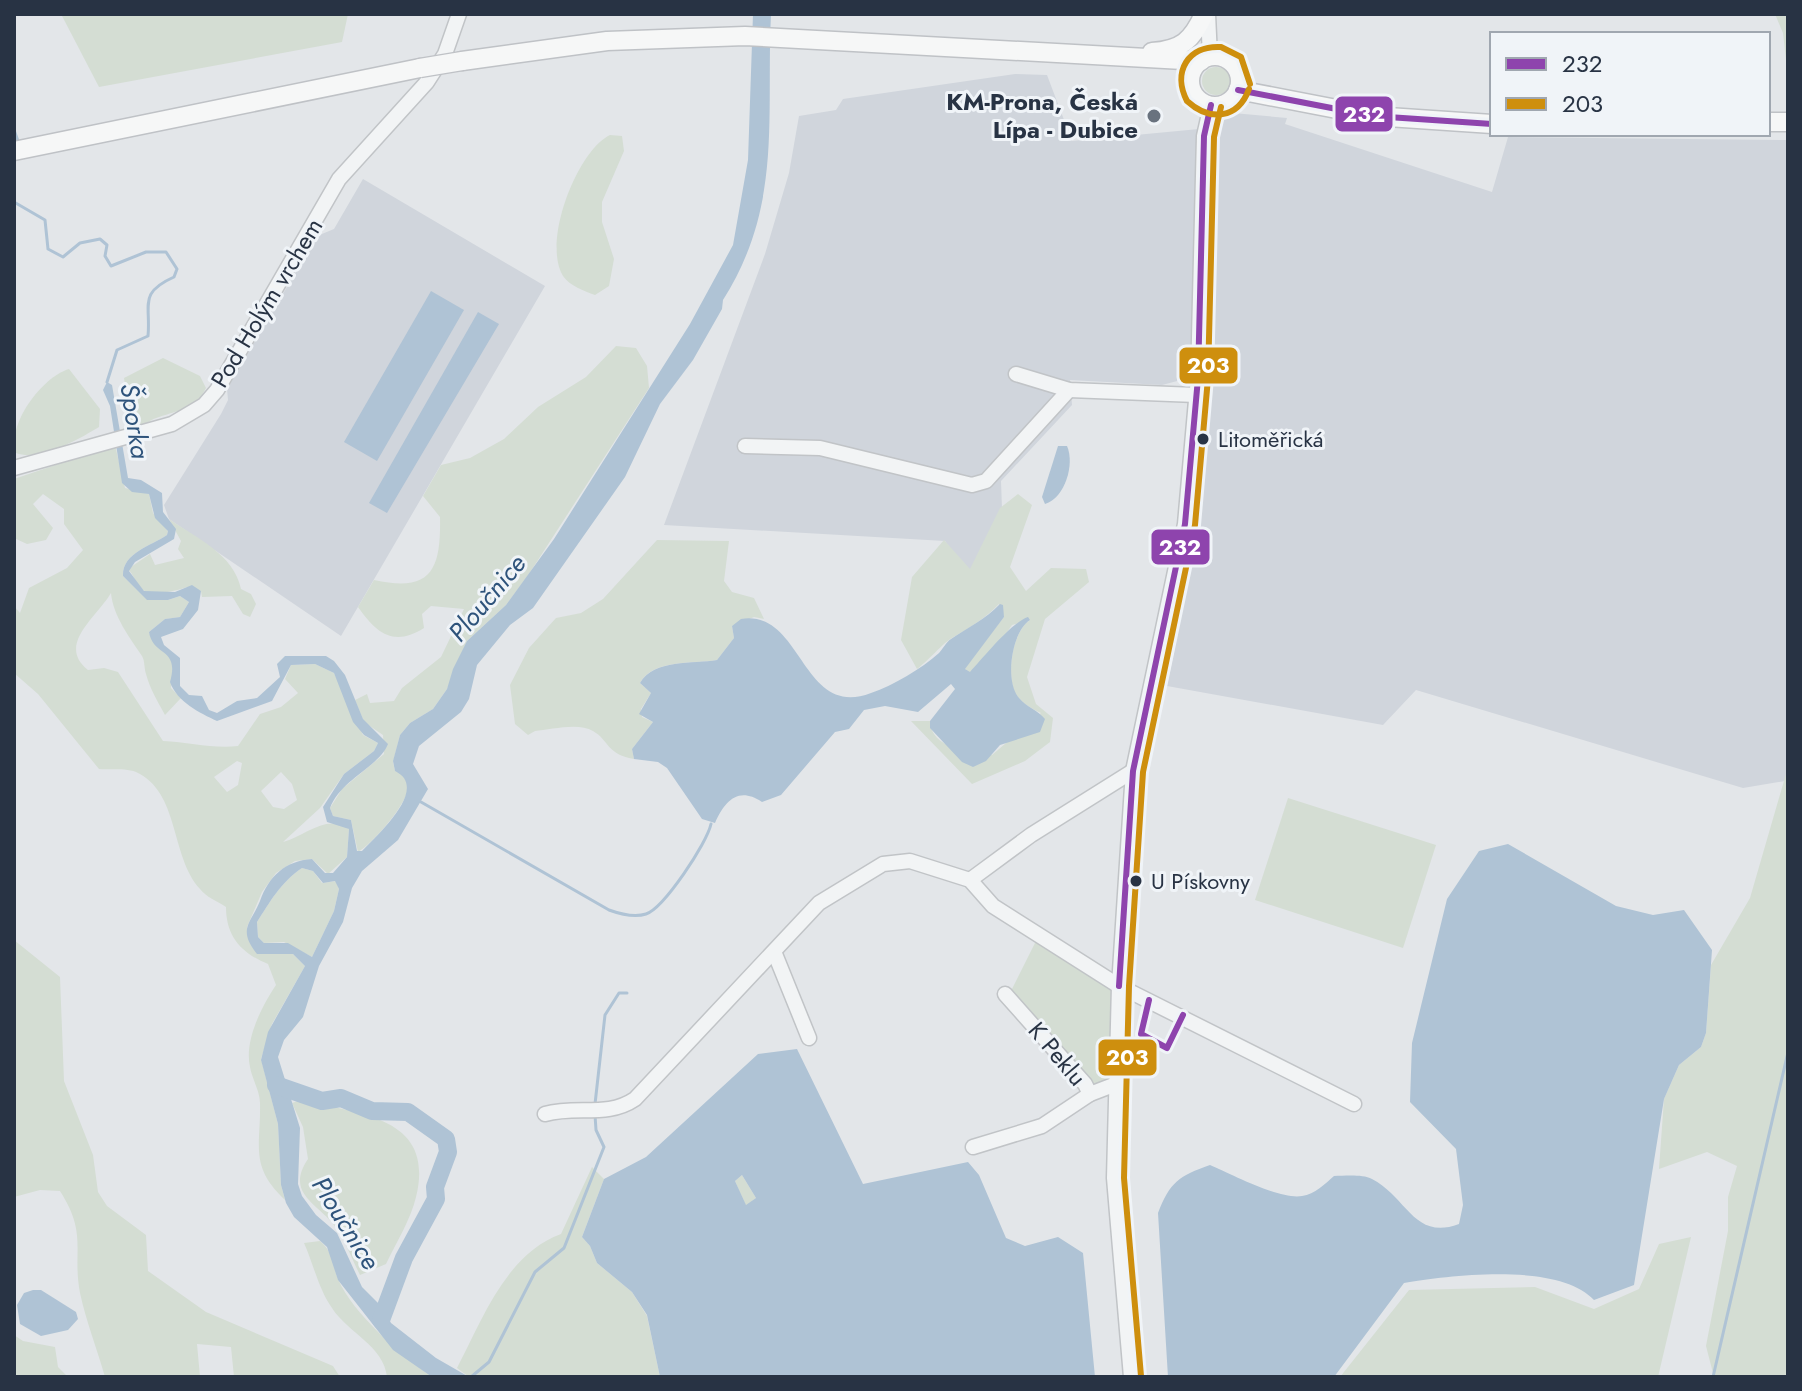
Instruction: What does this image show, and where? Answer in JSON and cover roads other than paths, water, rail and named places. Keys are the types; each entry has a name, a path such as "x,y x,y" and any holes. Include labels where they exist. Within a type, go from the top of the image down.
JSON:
{"main road":[{"path":"1089,56 1176,49 1191,39 1206,14"},
{"path":"14,151 420,68 527,50 653,38 745,36 1089,56 1226,58 1234,65 1240,79 1238,90 1228,102 1211,105 1197,98 1191,83 1194,69 1205,59"},
{"path":"1089,56 1174,73 1191,83"},
{"path":"1238,90 1373,116 1490,124"}],"street":[{"name":"Pod Holým vrchem","path":"14,468 185,419 204,405 217,390 339,179 427,82 445,54 459,14"},
{"path":"1205,59 1206,14"},
{"path":"1131,1377 1114,1178 1119,986 1133,771 1185,524 1196,395 1204,136 1211,105"},
{"path":"1016,374 1069,390 1196,395"},
{"path":"745,446 820,448 972,485 986,481 1069,390"},
{"path":"970,880 1031,835 1133,771"},
{"path":"545,1114 581,1108 614,1111 635,1099 775,954 819,903 883,864 910,861 970,880 993,906 1119,986 1354,1104"},
{"path":"775,954 809,1038"},
{"name":"K Peklu","path":"1005,994 1085,1084 1090,1094 1116,1084"},
{"path":"973,1147 1042,1126 1090,1094"}],"water":[{"path":"753,14 771,14 768,160 763,195 755,230 742,265 723,300 722,309 693,360 660,404 625,477 533,608 510,625 477,665 469,699 461,712 419,746 413,764 428,789 398,840 362,871 352,888 343,922 319,966 303,1017 284,1040 278,1057 300,1128 298,1184 302,1196 316,1215 337,1233 362,1287 383,1308 391,1323 436,1358 469,1377 432,1377 393,1350 338,1280 327,1247 294,1217 286,1203 281,1185 278,1124 261,1060 268,1032 305,966 293,954 257,954 247,932 264,892 279,871 302,860 312,859 325,873 333,873 347,857 349,829 327,822 323,807 344,774 374,751 378,743 364,735 353,722 334,673 315,664 291,665 272,701 217,721 190,706 173,689 170,682 172,663 151,640 149,632 165,619 180,617 189,602 180,596 168,600 147,600 123,576 127,561 132,556 167,535 168,531 155,518 149,494 132,492 122,483 110,406 103,390 107,382 112,385 128,478 141,480 162,493 163,512 176,529 174,539 135,562 129,571 144,591 175,592 192,585 201,591 198,610 183,629 161,637 164,645 180,658 180,686 189,695 202,696 209,710 217,713 237,701 257,698 280,677 277,664 285,656 326,656 334,661 345,675 363,719 388,744 377,760 342,789 330,808 333,816 351,820 357,851 362,851 389,823 404,799 407,788 404,779 395,771 393,761 400,735 410,723 433,709 447,689 467,641 506,605 554,539 690,324 733,245 748,160","holes":["302,868 313,871 323,883 335,881 339,889 334,911 312,957 288,943 264,943 258,937 257,922 271,900"]},
{"path":"431,291 464,310 377,461 344,442"},
{"path":"478,312 499,324 387,513 369,503"},
{"path":"1058,446 1067,446 1069,471 1058,495 1045,504 1042,497"},
{"path":"1000,604 1003,605 1004,617 965,669 970,672 1006,633 1028,617 1030,620 1015,645 1012,680 1019,698 1045,719 1040,732 1000,745 986,761 973,767 962,762 930,728 930,721 955,689 951,684 918,712 885,706 864,710 849,729 835,732 781,795 762,802 746,795 733,798 715,823 702,819 667,768 658,762 634,759 632,749 653,722 639,714 651,693 640,683 646,675 664,666 717,660 734,638 732,626 741,619 762,620 778,630 815,679 830,691 848,697 871,693 907,676 939,653 949,640 983,619"},
{"path":"1508,844 1616,906 1653,915 1684,910 1712,950 1706,1033 1701,1047 1679,1065 1664,1099 1634,1285 1594,1300 1578,1288 1531,1276 1476,1275 1404,1283 1334,1377 1168,1377 1158,1213 1172,1187 1190,1173 1210,1165 1256,1185 1293,1196 1311,1193 1334,1176 1363,1176 1384,1187 1412,1215 1431,1227 1459,1224 1463,1205 1456,1149 1410,1102 1412,1043 1447,899 1479,851"},
{"path":"797,1049 863,1184 968,1162 979,1175 1006,1238 1025,1246 1058,1237 1083,1253 1095,1377 660,1377 647,1315 632,1292 597,1263 590,1246 582,1237 604,1179 646,1157 758,1054","holes":["742,1175 756,1198 746,1205 735,1181"]},
{"path":"41,1290 76,1312 78,1319 68,1330 41,1336 20,1324 17,1305 24,1293"}],"waterway":[{"name":"Šporka","path":"14,130 18,141"},
{"name":"Šporka","path":"14,202 45,220 48,249 63,257 80,243 100,239 107,245 105,256 111,266 146,252 166,252 177,269 174,277 151,295 148,336 117,350 107,382"},
{"path":"421,802 609,910 632,916 646,914 663,900 693,859 711,824"},
{"path":"595,1104 605,1015 619,993 627,993"},
{"path":"1713,1377 1788,1052"},
{"path":"276,1085 322,1101 341,1098 372,1111 408,1112 446,1139 448,1152 435,1187 436,1199 404,1258 381,1320"},
{"path":"471,1377 489,1362 535,1272 564,1248 604,1147 596,1130 595,1115"}],"place":[{"name":"KM-Prona, Česká Lípa - Dubice","path":"1154,116"},
{"name":"Litoměřická","path":"1203,439"},
{"name":"U Pískovny","path":"1136,881"}],"water label":[{"name":"Ploučnice","path":"487,598"},
{"name":"Ploučnice","path":"346,1223"}]}
